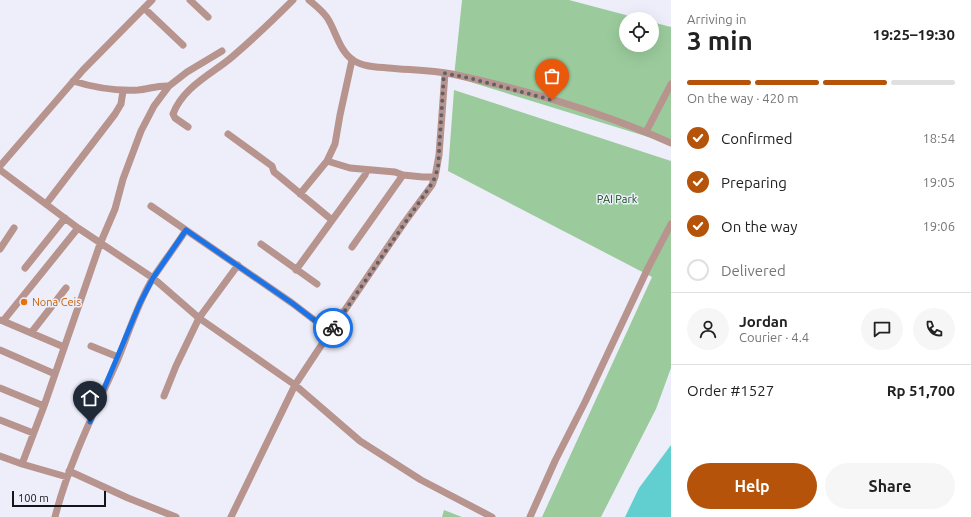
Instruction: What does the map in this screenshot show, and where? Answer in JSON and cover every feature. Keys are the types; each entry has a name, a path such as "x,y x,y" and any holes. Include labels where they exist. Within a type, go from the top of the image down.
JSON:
{"street":[{"path":"0,166 73,82 152,0"},
{"path":"190,0 208,17"},
{"path":"188,127 173,116 180,100 198,83 231,58 261,32 293,0"},
{"path":"309,0 324,14 340,45 352,60 360,64 444,73 469,78 564,103 646,132 671,143"},
{"path":"144,8 182,45"},
{"path":"22,464 141,131 154,106 169,86 187,72 222,51"},
{"path":"300,194 327,161 337,140 340,114 352,60"},
{"path":"231,517 295,385 400,229 432,185 438,168 444,73"},
{"path":"73,82 96,88 123,91 169,86"},
{"path":"646,132 671,84"},
{"path":"46,204 116,114 121,104 123,91"},
{"path":"228,134 272,166 275,172 332,220"},
{"path":"327,161 350,168 395,172 403,176 435,177"},
{"path":"0,170 100,244 153,278 200,318 295,385 360,440 420,480 492,517"},
{"path":"296,270 365,175 367,170"},
{"path":"352,247 403,176"},
{"path":"151,206 292,303 330,332"},
{"path":"25,268 65,218"},
{"path":"530,517 555,461 648,268 671,224"},
{"path":"0,249 14,228"},
{"path":"64,347 1,321 78,228"},
{"path":"55,517 68,474 140,303 153,278 186,230"},
{"path":"261,244 317,284"},
{"path":"164,396 176,366 200,318 238,265"},
{"path":"31,333 66,288"},
{"path":"91,346 118,357"},
{"path":"0,350 55,374"},
{"path":"0,388 44,406"},
{"path":"0,420 33,433"},
{"path":"0,456 22,464 68,474 176,517"}],"green space":[{"path":"462,0 569,0 619,13 619,52 659,52 659,24 671,27 671,144 454,77"},
{"name":"PAI Park","path":"454,90 671,161 671,368 656,409 601,517 542,517 652,277 448,171"},
{"path":"444,510 462,517 442,517"}],"water":[{"path":"671,445 671,517 625,517 639,488"}],"way so far":[{"path":"333,328 433,182 438,168 444,73 473,79 552,100"}],"place":[{"name":"Nona Ceis","path":"24,302"}],"route":[{"path":"90,422 140,303 153,278 186,230 292,303 330,332 333,328"}]}
